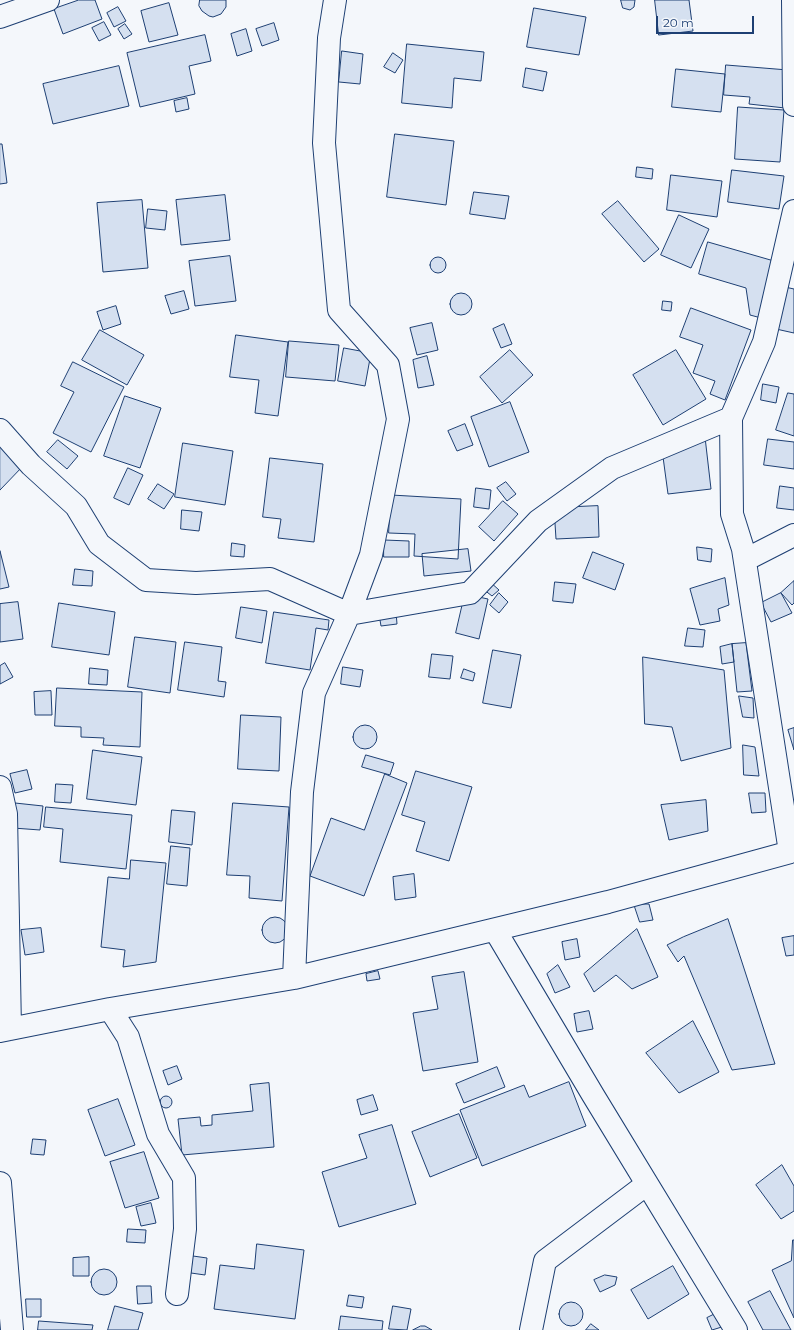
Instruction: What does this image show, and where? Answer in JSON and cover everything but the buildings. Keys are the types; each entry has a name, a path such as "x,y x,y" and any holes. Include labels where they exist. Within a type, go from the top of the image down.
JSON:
{"street":[{"path":"0,17 48,0"},
{"path":"294,978 302,792 314,693 349,614 371,555 398,419 388,365 339,310 324,143 329,38 334,0"},
{"path":"793,0 794,105"},
{"path":"0,787 6,814 5,1030 110,1009 294,978 495,930 792,851 745,560 732,514 731,418 764,342 794,211"},
{"path":"0,430 31,465 76,506 99,544 146,580 196,583 270,579 349,614 470,593 538,521 612,468 731,418"},
{"path":"745,560 794,535"},
{"path":"495,930 736,1330"},
{"path":"110,1009 128,1037 158,1134 184,1178 185,1229 177,1294"},
{"path":"0,1183 12,1330"},
{"path":"531,1330 545,1261 647,1184"}]}
